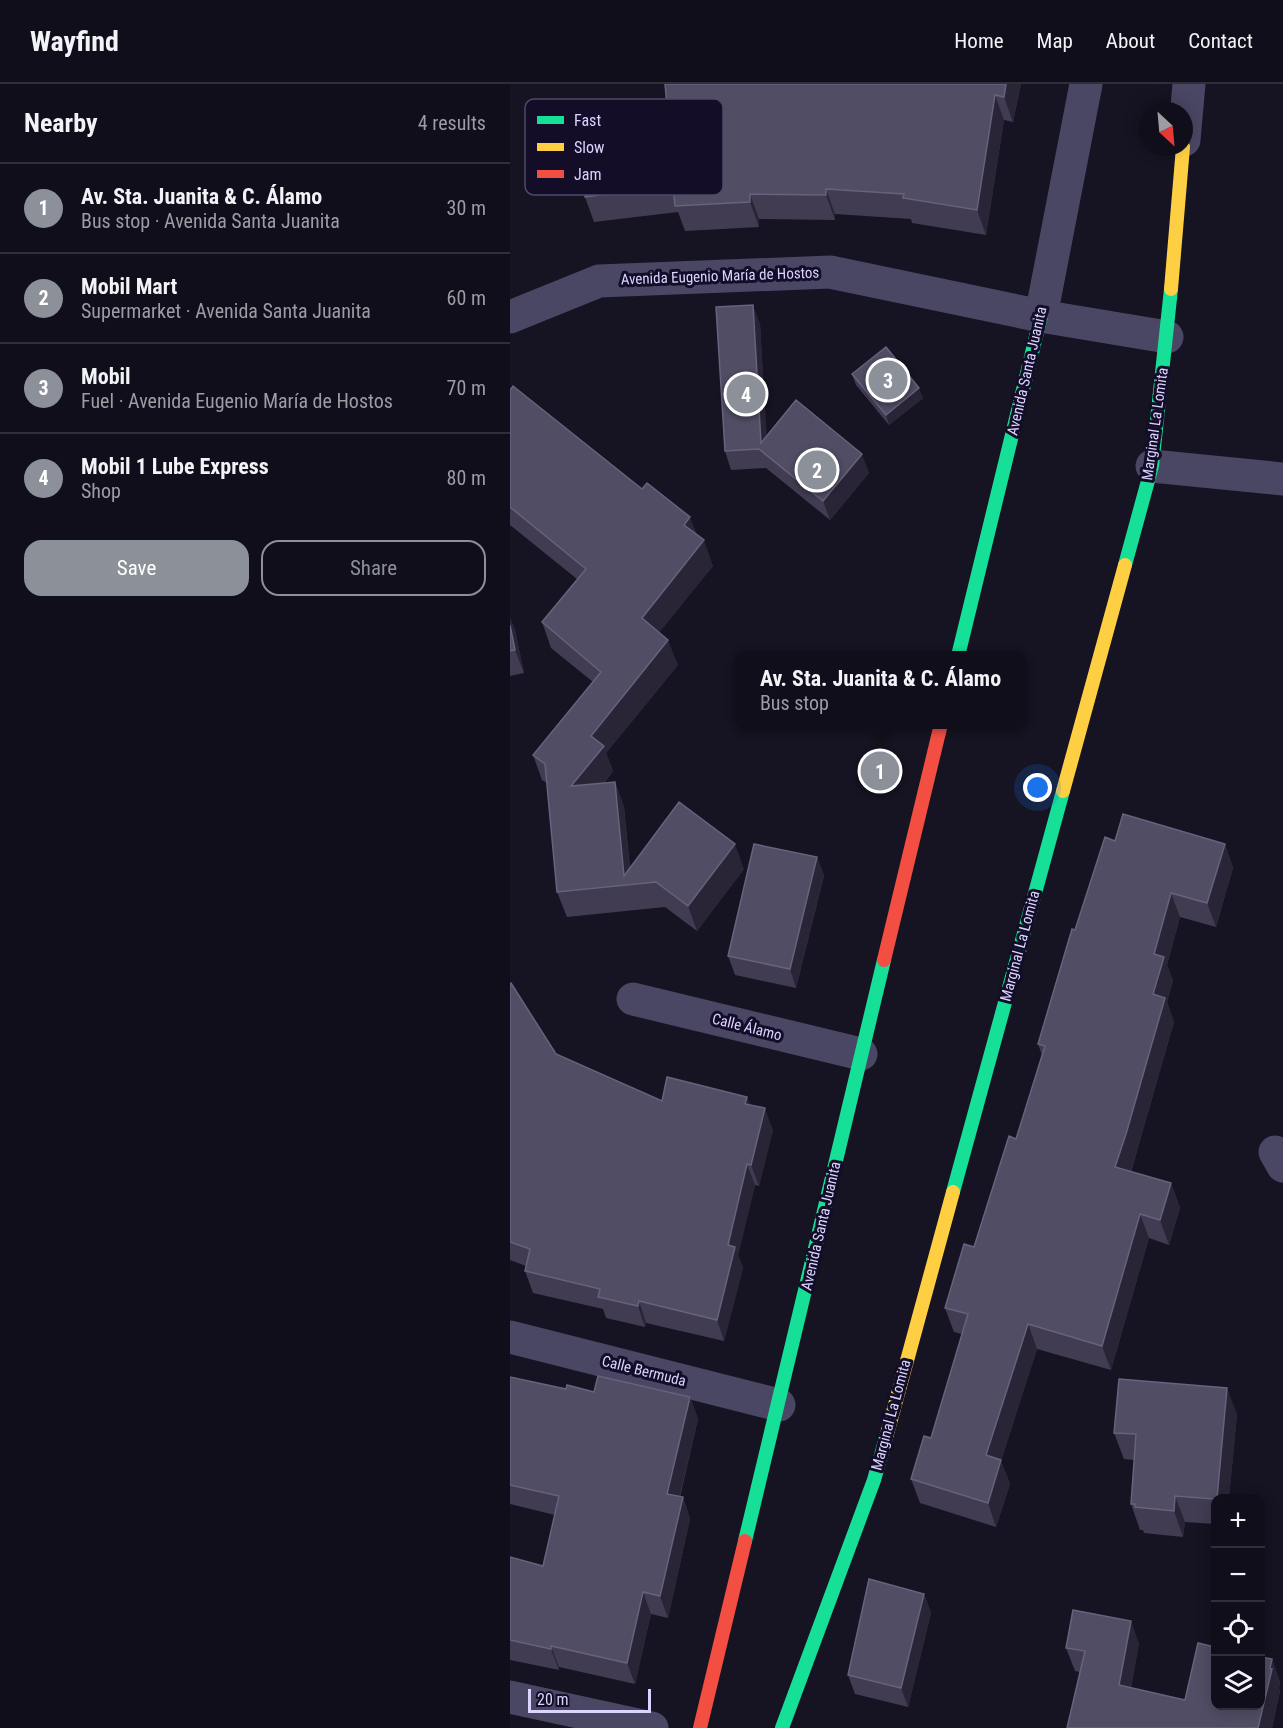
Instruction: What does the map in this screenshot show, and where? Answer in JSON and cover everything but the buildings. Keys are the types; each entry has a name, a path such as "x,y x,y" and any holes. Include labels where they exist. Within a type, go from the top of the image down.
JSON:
{"street":[{"name":"Avenida Santa Juanita","path":"959,651 1041,316 1086,84"},
{"path":"1187,102 1189,84"},
{"name":"Marginal La Lomita","path":"782,1728 874,1480 1152,466 1167,337 1182,156"},
{"name":"Avenida Eugenio María de Hostos","path":"510,317 599,281 830,272 1041,316 1167,337"},
{"path":"1152,466 1283,479"},
{"name":"Avenida Santa Juanita","path":"700,1728 940,729"},
{"name":"Calle Álamo","path":"633,999 861,1054"},
{"name":"Calle Bermuda","path":"510,1337 779,1405"},
{"path":"510,1697 652,1728"}],"traffic: fast":[{"path":"1125,565 1152,466 1171,289"},
{"path":"959,651 1041,316"},
{"path":"953,1192 1063,791"},
{"path":"745,1541 884,960"},
{"path":"782,1728 874,1480 887,1434"}],"traffic: slow":[{"path":"1171,289 1182,156"},
{"path":"1063,791 1125,565"},
{"path":"887,1434 953,1192"}],"traffic: jam":[{"path":"884,960 940,729"},
{"path":"700,1728 745,1541"}],"place":[{"name":"Mobil","path":"888,380"},
{"name":"Mobil 1 Lube Express","path":"746,394"},
{"name":"Mobil Mart","path":"817,470"},
{"name":"Av. Sta. Juanita & C. Álamo","path":"880,771"}]}
